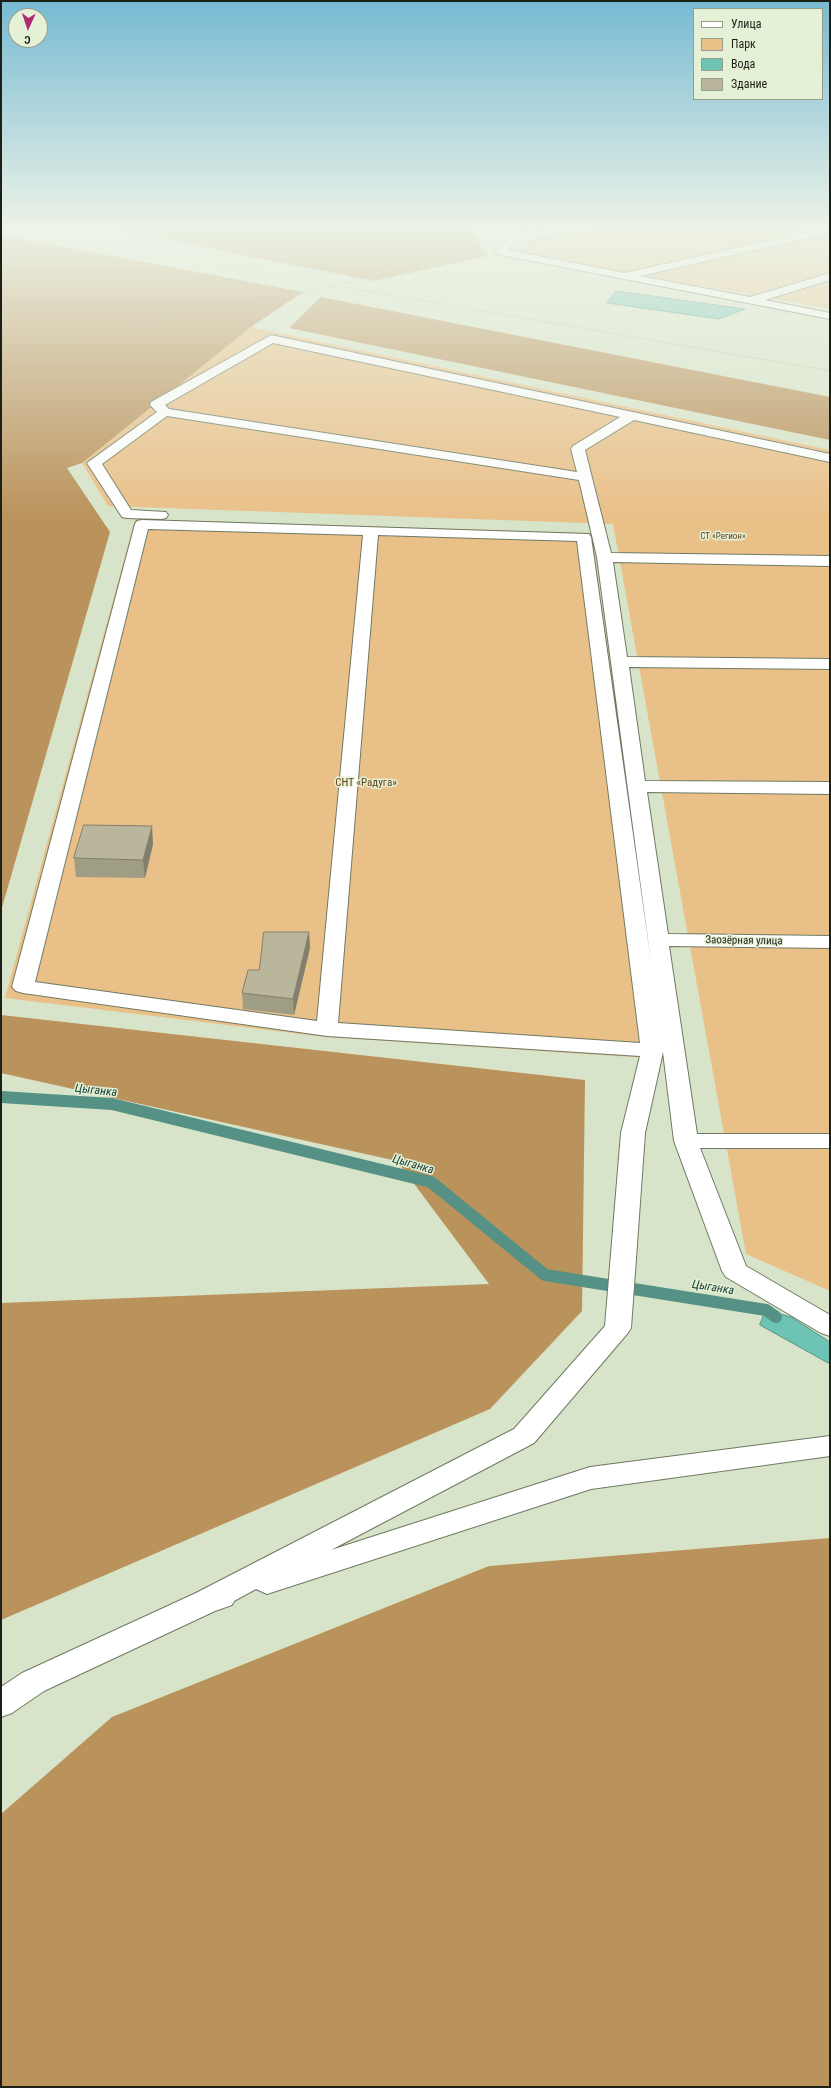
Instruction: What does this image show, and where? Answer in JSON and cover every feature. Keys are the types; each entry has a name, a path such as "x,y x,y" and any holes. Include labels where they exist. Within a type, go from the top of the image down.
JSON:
{"street":[{"path":"585,477 165,412 156,405 271,339 830,458"},
{"path":"165,412 94,463 127,514 598,530"},
{"path":"631,416 578,449 605,557 686,1141 735,1271 830,1327"},
{"path":"1,1704 33,1682 207,1601 524,1436 618,1328 633,1133 652,1050 584,537 142,524 22,987 327,1029 652,1050"},
{"path":"327,1029 371,531"},
{"path":"605,557 830,561"},
{"path":"619,662 830,664"},
{"path":"636,786 830,788"},
{"name":"Заозёрная улица","path":"658,940 830,942"},
{"path":"686,1141 830,1141"},
{"path":"207,1601 590,1478 830,1446"}],"path":[{"path":"1,350 141,323"},
{"path":"555,323 830,371"}],"green space":[{"name":"СТ «Регион»","path":"251,327 830,450 830,1291 746,1254 613,524 108,506 82,463"},
{"name":"СНТ «Радуга»","path":"135,519 592,533 662,1059 325,1037 5,998"}],"shaded area":[{"path":"1,323 256,323 82,463 67,468 110,532 1,911"},
{"path":"294,323 456,323 830,397 830,440 289,328"},
{"path":"1,1015 585,1080 582,1311 490,1409 1,1620 1,1303 489,1284 397,1161 1,1073"},
{"path":"830,1538 830,2087 1,2087 1,1814 112,1717 489,1566"}],"water":[{"path":"766,1310 791,1317 830,1342 830,1364 760,1325"}],"building":[{"path":"84,825 152,826 143,860 74,858"},
{"path":"264,932 309,932 293,999 242,993 248,970 259,970"}],"waterway":[{"name":"Цыганка","path":"1,1097 112,1104 431,1182 545,1275 766,1310 776,1317"}]}
